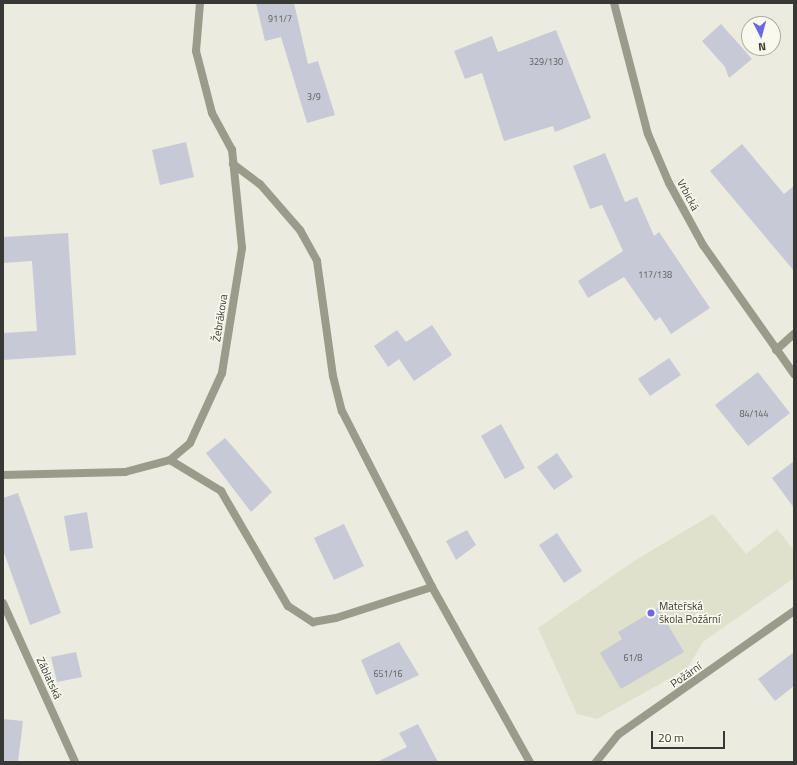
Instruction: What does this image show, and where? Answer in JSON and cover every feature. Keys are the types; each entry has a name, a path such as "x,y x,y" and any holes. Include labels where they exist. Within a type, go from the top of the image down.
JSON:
{"street":[{"name":"Žebrákova","path":"3,475 125,472 170,460 190,443 222,373 242,248 232,150 212,113 196,51 200,3"},
{"name":"Vrbická","path":"614,3 646,127 669,183 703,245 794,374"},
{"path":"233,164 260,184 300,230 318,261 333,376 342,412 432,587 530,762"},
{"path":"776,350 794,334"},
{"path":"170,460 220,491 288,606 313,622 336,618 432,587"},
{"name":"Záblatská","path":"3,603 75,762"},
{"name":"Požární","path":"596,762 619,734 794,611"}],"shaded area":[{"name":"Mateřská škola Požární","path":"713,514 746,554 777,529 794,550 794,578 703,642 687,669 597,719 577,714 538,628 634,561"}],"building":[{"path":"256,3 294,3 308,64 318,61 335,115 307,123 281,37 265,41"},
{"path":"721,24 741,47 741,56 749,56 752,59 729,78 725,67 702,41"},
{"path":"556,30 591,118 555,132 553,126 504,141 482,73 465,79 454,51 492,36 498,52"},
{"path":"186,142 194,177 160,185 152,150"},
{"path":"742,144 784,194 794,186 794,271 710,171"},
{"path":"605,153 625,202 637,197 654,236 659,232 710,308 671,334 660,317 655,321 624,277 588,298 578,281 623,251 602,205 590,209 573,166"},
{"path":"68,233 76,355 3,360 3,333 37,331 32,261 3,263 3,237"},
{"path":"432,325 452,355 414,381 399,359 388,367 374,346 397,330 406,342"},
{"path":"669,358 681,375 650,396 638,379"},
{"path":"758,372 790,413 748,446 715,405"},
{"path":"501,424 525,468 505,479 481,436"},
{"path":"225,438 272,492 251,512 206,453"},
{"path":"557,453 573,477 554,490 537,467"},
{"path":"794,461 794,508 772,478"},
{"path":"18,493 61,613 30,625 3,550 3,498"},
{"path":"87,512 93,548 70,551 64,516"},
{"path":"344,524 364,566 334,580 314,538"},
{"path":"467,530 476,545 456,560 446,541"},
{"path":"557,533 582,571 564,583 539,545"},
{"path":"658,608 684,652 621,689 600,653 622,639 618,632"},
{"path":"399,642 419,675 376,695 361,660"},
{"path":"76,652 82,677 57,682 51,657"},
{"path":"794,652 794,686 775,701 758,679"},
{"path":"3,719 23,721 18,762 3,762"},
{"path":"418,724 438,762 377,762 407,747 399,733"}],"place":[{"name":"Mateřská škola Požární","path":"651,613"}]}
